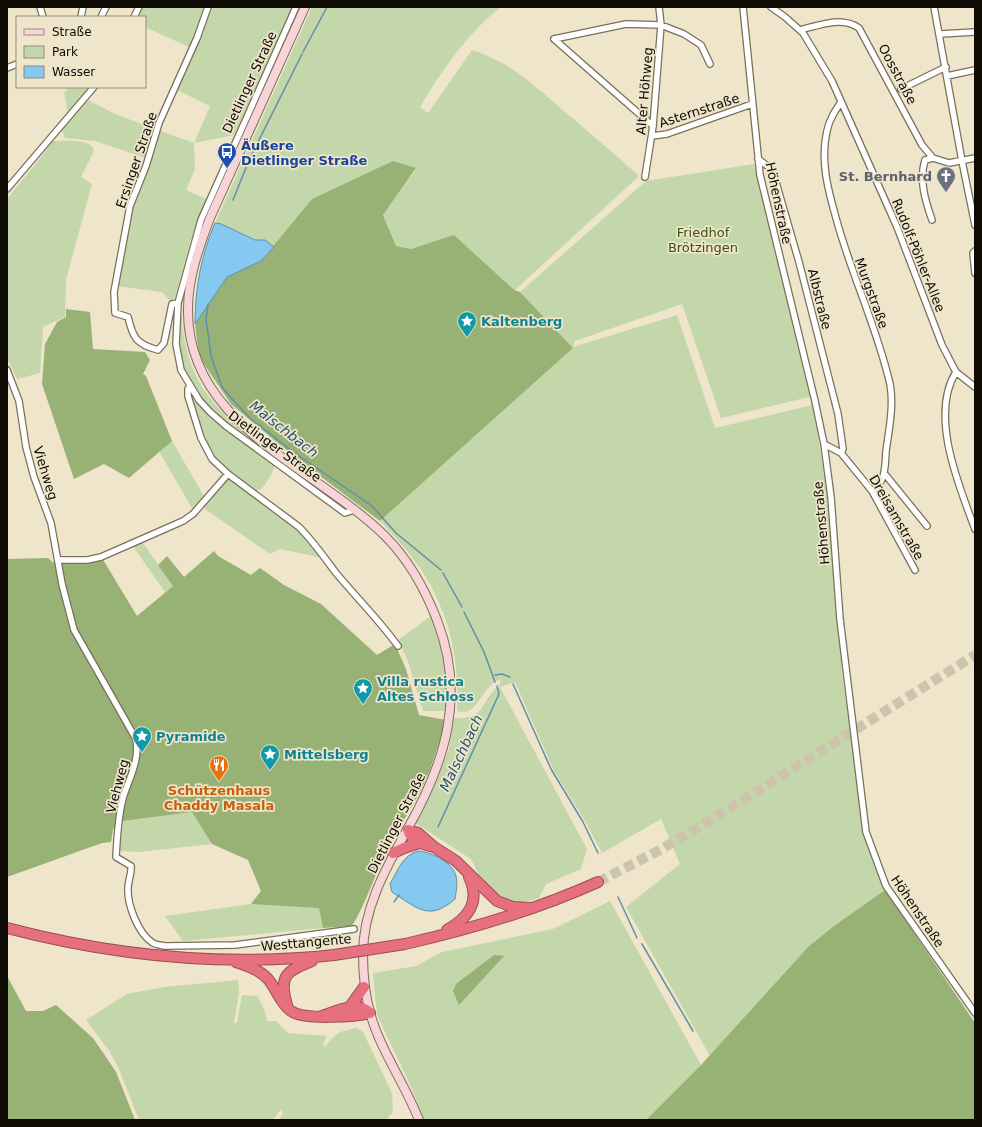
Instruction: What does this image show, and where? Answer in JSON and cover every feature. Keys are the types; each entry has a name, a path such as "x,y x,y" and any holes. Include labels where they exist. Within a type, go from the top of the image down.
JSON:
{"highway":[{"path":"408,830 410,837 419,843 434,846"},
{"path":"408,830 418,833 466,870 497,901 513,906 532,908"},
{"path":"394,854 404,848 419,843"},
{"path":"435,937 456,925 464,919 469,912 473,903 474,891 466,870"},
{"name":"Westtangente","path":"7,928 58,940 150,955 232,960 329,955 405,944 493,922 598,882"},
{"path":"288,1009 284,990 288,974 300,964 329,955"},
{"path":"232,960 263,975 288,1009 298,1015 322,1016 354,1016 370,1013 366,1008 359,1006 322,1016"},
{"path":"349,1008 364,987"}],"main road":[{"name":"Dietlinger Straße","path":"305,7 208,224 190,285 188,322 195,354 201,369 217,398 228,411 266,446 354,510 385,537 400,554 421,584 442,633 449,665 451,701 443,751 428,792 394,854 376,891 368,917 363,942 364,987 370,1013 384,1048 419,1120"}],"street":[{"path":"102,16 106,7"},
{"path":"134,16 139,7"},
{"name":"Ersinger Straße","path":"158,350 139,342 132,334 128,317 115,313 114,292 130,206 146,166 159,123 197,38 208,7"},
{"name":"Dietlinger Straße","path":"296,7 208,202 191,251 178,303 176,348 182,370 190,386 199,400 226,426 345,513 354,510"},
{"name":"Alter Höhweg","path":"645,177 653,126 661,25 659,7"},
{"name":"Höhenstraße","path":"743,7 760,175 824,444 831,497 840,619 866,832 886,886 975,1013"},
{"name":"Rudolf-Pöhler-Allee","path":"771,7 800,30 820,58 897,227 942,345 956,372 975,387"},
{"path":"934,7 975,225"},
{"name":"Oosstraße","path":"800,30 839,22 850,22 859,28 922,145 933,158"},
{"path":"653,126 554,39 626,24 661,25 684,34 701,45 710,64"},
{"path":"940,34 975,32"},
{"path":"901,89 946,67"},
{"path":"947,76 975,70"},
{"path":"7,189 93,88"},
{"name":"Murgstraße","path":"841,102 832,115 825,143 828,189 843,245 871,322 890,386 888,435 884,473 880,484 872,491"},
{"name":"Asternstraße","path":"652,136 667,134 752,104"},
{"path":"932,220 923,187 923,168 925,160 933,158 949,163 975,158"},
{"name":"Albstraße","path":"758,159 770,168 775,179 799,262 838,414 843,449 841,453"},
{"path":"975,251 973,253 975,273"},
{"name":"Dietlinger Straße","path":"158,350 164,342 172,304 178,303"},
{"name":"Viehweg","path":"7,370 16,392 26,447 51,523 74,630 136,739 138,749 136,761 123,799 116,857 131,866 128,900 143,934 154,944 165,946 227,945 354,929"},
{"path":"956,372 951,380 947,393 947,439 951,464 975,529"},
{"name":"Dietlinger Straße","path":"190,386 188,389 188,396 203,443 212,459 228,474 299,527 309,537 336,573 386,629 398,646"},
{"name":"Dreisamstraße","path":"824,444 841,453 872,491 915,570"},
{"path":"884,473 927,526"},
{"path":"58,560 87,560 101,557 184,521 193,514 228,474"}],"green space":[{"path":"143,7 206,7 191,48 146,27 146,16 138,16"},
{"path":"209,7 292,7 234,135 194,143 210,106 175,89"},
{"path":"312,7 501,7 478,28 456,53 420,107 428,113 472,50 498,61 522,76 639,176 514,291 454,236 411,249 396,246 383,215 416,169 312,199 274,247 265,240 255,240 221,224 215,223"},
{"path":"66,88 90,88 68,114 64,92 67,91"},
{"path":"88,100 115,114 155,129 146,158 95,141 65,138 62,130"},
{"path":"158,130 194,143 195,169 186,190 206,199 190,242 175,297 171,302 162,292 116,286 132,206"},
{"path":"52,141 77,141 89,144 92,147 94,151 81,177 92,184 66,280 65,317 43,327 40,373 17,379 7,358 7,199 46,151"},
{"path":"393,161 416,168 383,215 396,246 411,249 454,235 514,290 520,292 573,348 380,521 292,455 231,404 202,361 198,349 195,324 227,277 261,261 312,199"},
{"name":"Friedhof Brötzingen","path":"754,164 813,396 721,418 682,304 575,341 573,347 677,315 715,428 813,405 827,494 843,682 854,754 863,833 885,890 834,926 809,946 710,1056 626,907 680,864 661,819 602,853 585,821 553,769 515,682 500,687 587,849 581,869 546,884 539,898 520,903 499,899 482,881 471,859 415,823 437,780 449,749 454,718 465,718 477,713 499,686 501,679 488,688 475,706 470,710 464,712 457,711 456,670 452,642 444,616 428,580 414,559 380,521 573,348 520,292 646,181"},
{"path":"66,309 90,312 93,349 145,352 150,360 143,374 146,376 172,441 129,478 104,464 74,479 42,384 45,344 57,322 66,317"},
{"path":"179,312 181,313 183,334 187,351 192,367 199,381 207,394 218,407 245,434 243,436 220,418 200,397 185,372 180,358 178,343"},
{"path":"191,392 199,403 219,423 274,463 275,467 267,482 261,489 253,492 213,458 202,435 189,393"},
{"path":"172,441 205,498 193,510 159,451"},
{"path":"229,478 302,531 323,558 280,549 270,554 202,507 225,480"},
{"path":"141,540 173,586 165,592 132,545"},
{"path":"214,551 218,556 251,575 260,568 284,585 321,604 377,655 395,644 406,669 419,715 446,720 434,759 425,781 382,860 362,908 352,926 323,928 319,908 251,904 261,891 248,860 212,844 192,812 123,821 113,829 111,842 102,843 7,877 7,559 48,558 55,564 85,563 102,558 137,616 173,586 158,565 167,556 184,577"},
{"path":"431,616 439,639 446,675 447,699 445,711 423,711 408,661 398,640"},
{"path":"193,812 212,844 139,852 118,851 123,821"},
{"path":"885,890 975,1023 975,1120 646,1120 701,1065 809,946 834,926"},
{"path":"610,901 701,1065 646,1120 424,1120 412,1089 377,1015 373,973 416,966 442,952 553,929"},
{"path":"251,904 319,908 323,928 183,941 165,916"},
{"path":"494,955 504,956 459,1005 453,991 456,984"},
{"path":"7,976 26,1011 43,1011 56,1005 93,1038 116,1072 135,1120 7,1120"},
{"path":"238,980 239,993 234,1023 237,1023 242,995 258,996 267,1021 276,1021 288,1033 327,1036 323,1044 325,1047 341,1032 356,1028 363,1032 392,1093 393,1112 386,1120 279,1120 283,1113 281,1109 273,1120 139,1120 119,1069 110,1052 86,1020 127,994 164,987"}],"water":[{"path":"215,223 221,224 255,240 265,240 274,247 261,261 227,277 195,324 196,298 200,272 206,247"},
{"path":"418,851 441,859 451,867 456,876 457,885 455,899 438,910 423,910 392,892 390,884 401,864 408,856"}],"waterway":[{"name":"Malschbach","path":"303,52 327,7"},
{"name":"Malschbach","path":"233,200 250,158 302,54"},
{"name":"Malschbach","path":"208,304 206,319 211,356 222,387 232,399 251,419 292,451 372,506 396,533 441,570"},
{"name":"Malschbach","path":"443,573 462,607"},
{"name":"Malschbach","path":"464,612 484,652 495,682"},
{"path":"495,675 502,674 510,677"},
{"path":"513,684 551,769 583,822 598,853"},
{"name":"Malschbach","path":"438,827 499,694 497,686"},
{"name":"Malschbach","path":"394,902 399,895"},
{"path":"618,897 637,938"},
{"path":"642,944 693,1031"}],"tunnel":[{"path":"598,882 658,851 709,821 975,655"}],"place":[{"name":"Äußere Dietlinger Straße","path":"227,169"},
{"name":"St. Bernhard","path":"946,193"},
{"name":"Kaltenberg","path":"467,338"},
{"name":"Villa rustica Altes Schloss","path":"363,705"},
{"name":"Pyramide","path":"142,753"},
{"name":"Mittelsberg","path":"270,771"},
{"name":"Schützenhaus Chaddy Masala","path":"219,782"}]}
